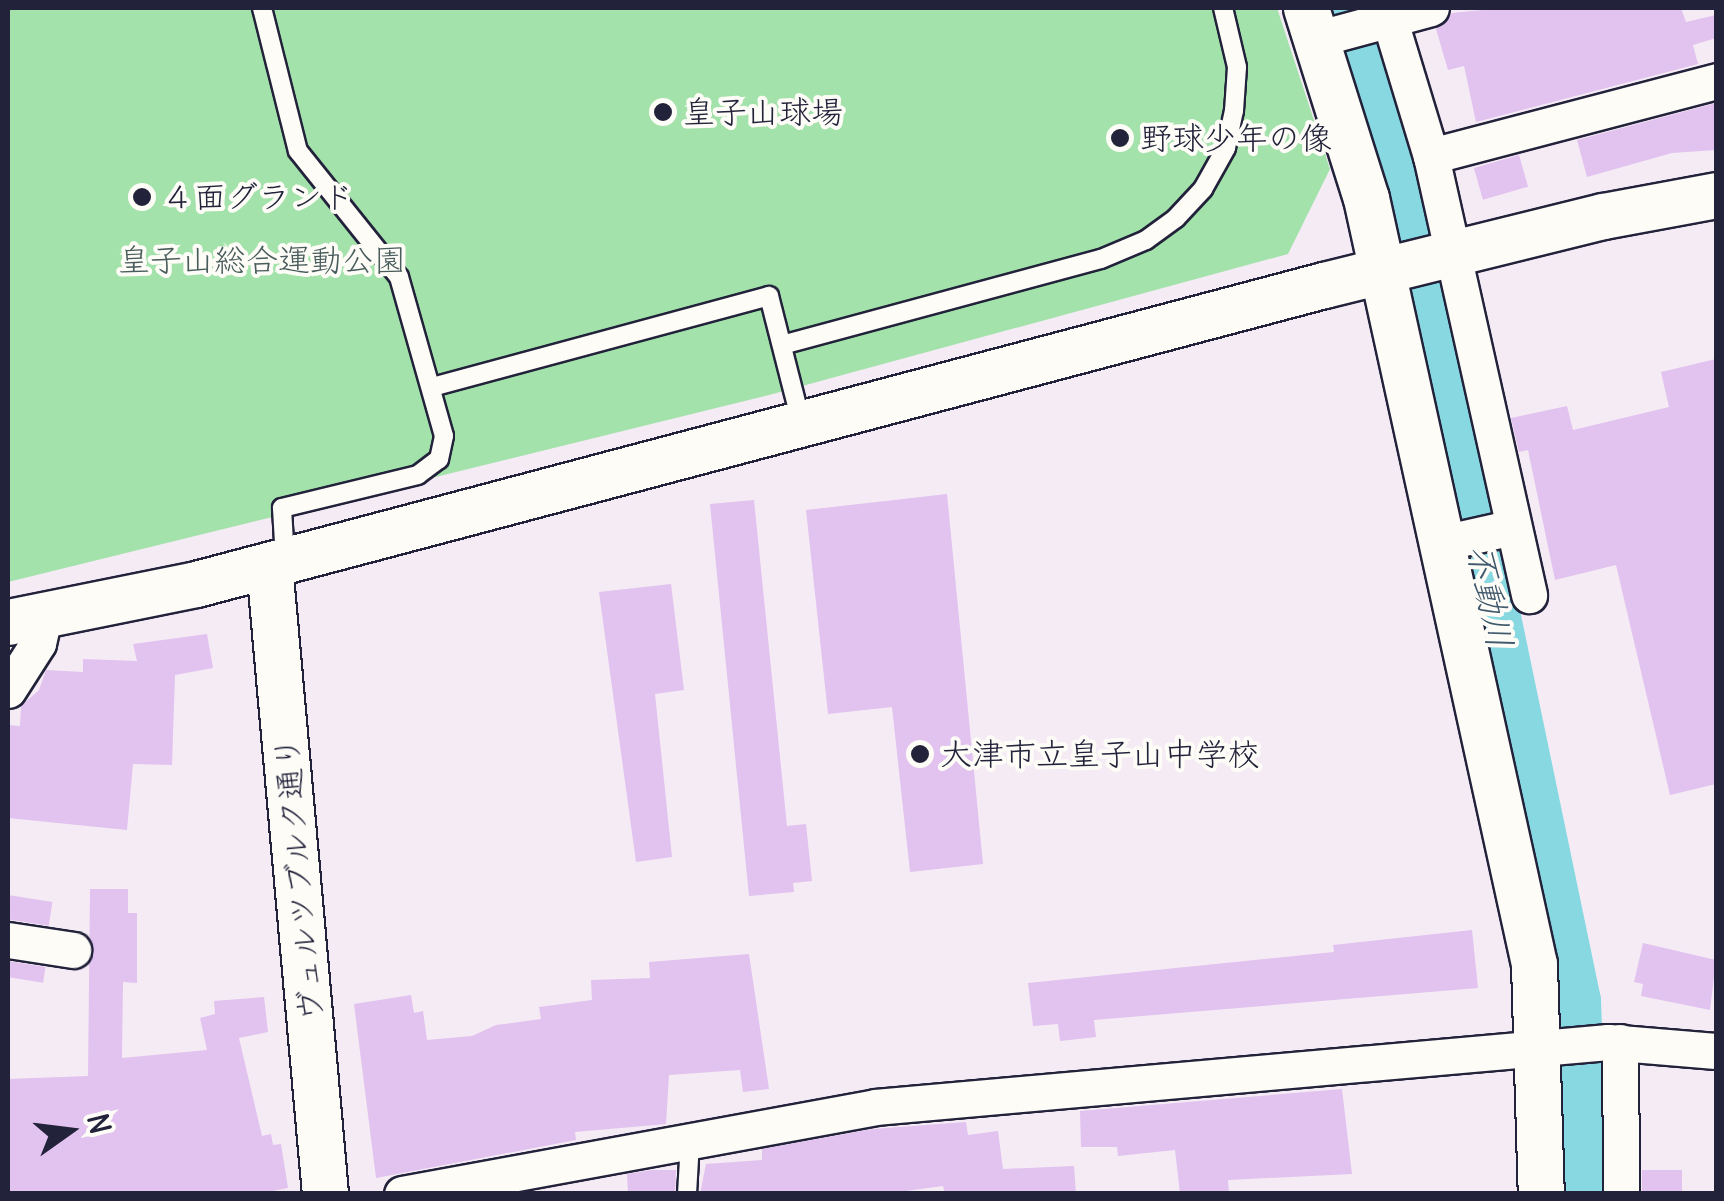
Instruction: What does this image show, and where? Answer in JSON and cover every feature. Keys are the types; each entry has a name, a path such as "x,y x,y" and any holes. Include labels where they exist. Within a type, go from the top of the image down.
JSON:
{"street":[{"path":"1431,8 1313,29 1391,269 1442,544 1534,964 1547,1047 1541,1194"},
{"path":"1389,15 1431,156 1528,595"},
{"path":"1431,156 1716,81"},
{"path":"8,690 38,643 26,620 277,562 1454,253 1716,195"},
{"path":"1442,544 1513,527"},
{"name":"ヴュルツブルク通り","path":"277,562 324,1194"},
{"path":"8,940 73,950"},
{"path":"1614,1042 1621,1194"},
{"path":"402,1194 690,1142 791,1117 874,1106 1614,1042 1716,1052"}],"lane":[{"path":"262,8 298,152 314,179 366,228 392,264 411,307 444,436 439,460 418,475 282,508 277,562"},
{"path":"782,345 1101,259 1146,240 1176,218 1203,188 1230,130 1237,66 1223,8"},
{"path":"432,387 769,296 802,426"},
{"path":"687,1194 690,1142"}],"green space":[{"name":"皇子山総合運動公園","path":"8,8 1277,8 1330,169 1288,254 769,395 8,582"}],"building":[{"path":"1502,8 1681,8 1686,22 1716,15 1716,38 1693,45 1698,64 1476,122 1464,66 1448,70 1436,29 1452,13"},
{"path":"1716,103 1716,150 1672,153 1587,177 1577,140"},
{"path":"1519,155 1528,187 1483,200 1474,168"},
{"path":"1716,359 1716,784 1670,795 1616,565 1555,580 1528,450 1519,452 1511,418 1567,406 1573,430 1669,407 1661,372"},
{"path":"947,494 983,864 910,872 892,707 828,714 806,510"},
{"path":"754,500 787,826 806,824 812,881 793,883 794,892 749,896 710,504"},
{"path":"671,584 684,690 655,694 672,857 636,862 599,592"},
{"path":"207,634 213,668 175,675 172,765 133,764 127,830 8,818 8,725 20,726 21,706 39,690 46,670 83,672 83,659 137,661 133,644"},
{"path":"90,889 128,889 128,913 137,913 137,983 123,982 122,1058 207,1050 200,1018 215,1014 214,1001 264,997 268,1032 239,1038 262,1136 271,1134 273,1145 281,1144 288,1188 256,1194 8,1194 8,1079 88,1076"},
{"path":"8,895 52,902 49,926 8,919"},
{"path":"1472,930 1478,988 1094,1020 1096,1037 1060,1041 1058,1024 1033,1026 1028,983 1334,952 1333,945"},
{"path":"1643,943 1716,960 1710,1010 1641,996 1643,984 1634,982"},
{"path":"749,954 769,1089 743,1092 740,1070 669,1075 666,1124 575,1132 576,1140 376,1178 354,1004 411,995 414,1013 423,1011 427,1040 472,1036 496,1025 541,1019 539,1007 592,1000 591,980 650,978 649,962"},
{"path":"8,961 46,967 43,983 8,977"},
{"path":"1342,1089 1352,1174 1228,1180 1229,1194 1180,1194 1175,1150 1118,1156 1117,1147 1081,1147 1080,1111"},
{"path":"966,1122 968,1135 998,1131 1003,1169 1074,1166 1076,1194 945,1194 943,1186 884,1194 700,1194 706,1164 762,1160 762,1149 873,1129"},
{"path":"676,1170 675,1194 628,1194 627,1174"},
{"path":"1642,1170 1682,1170 1682,1194 1642,1194"}],"waterway":[{"name":"不動川","path":"1349,8 1405,186 1575,1001 1582,1194"}],"place":[{"name":"皇子山球場","path":"663,112"},
{"name":"野球少年の像","path":"1120,138"},
{"name":"４面グランド","path":"142,197"},
{"name":"大津市立皇子山中学校","path":"920,754"}]}
